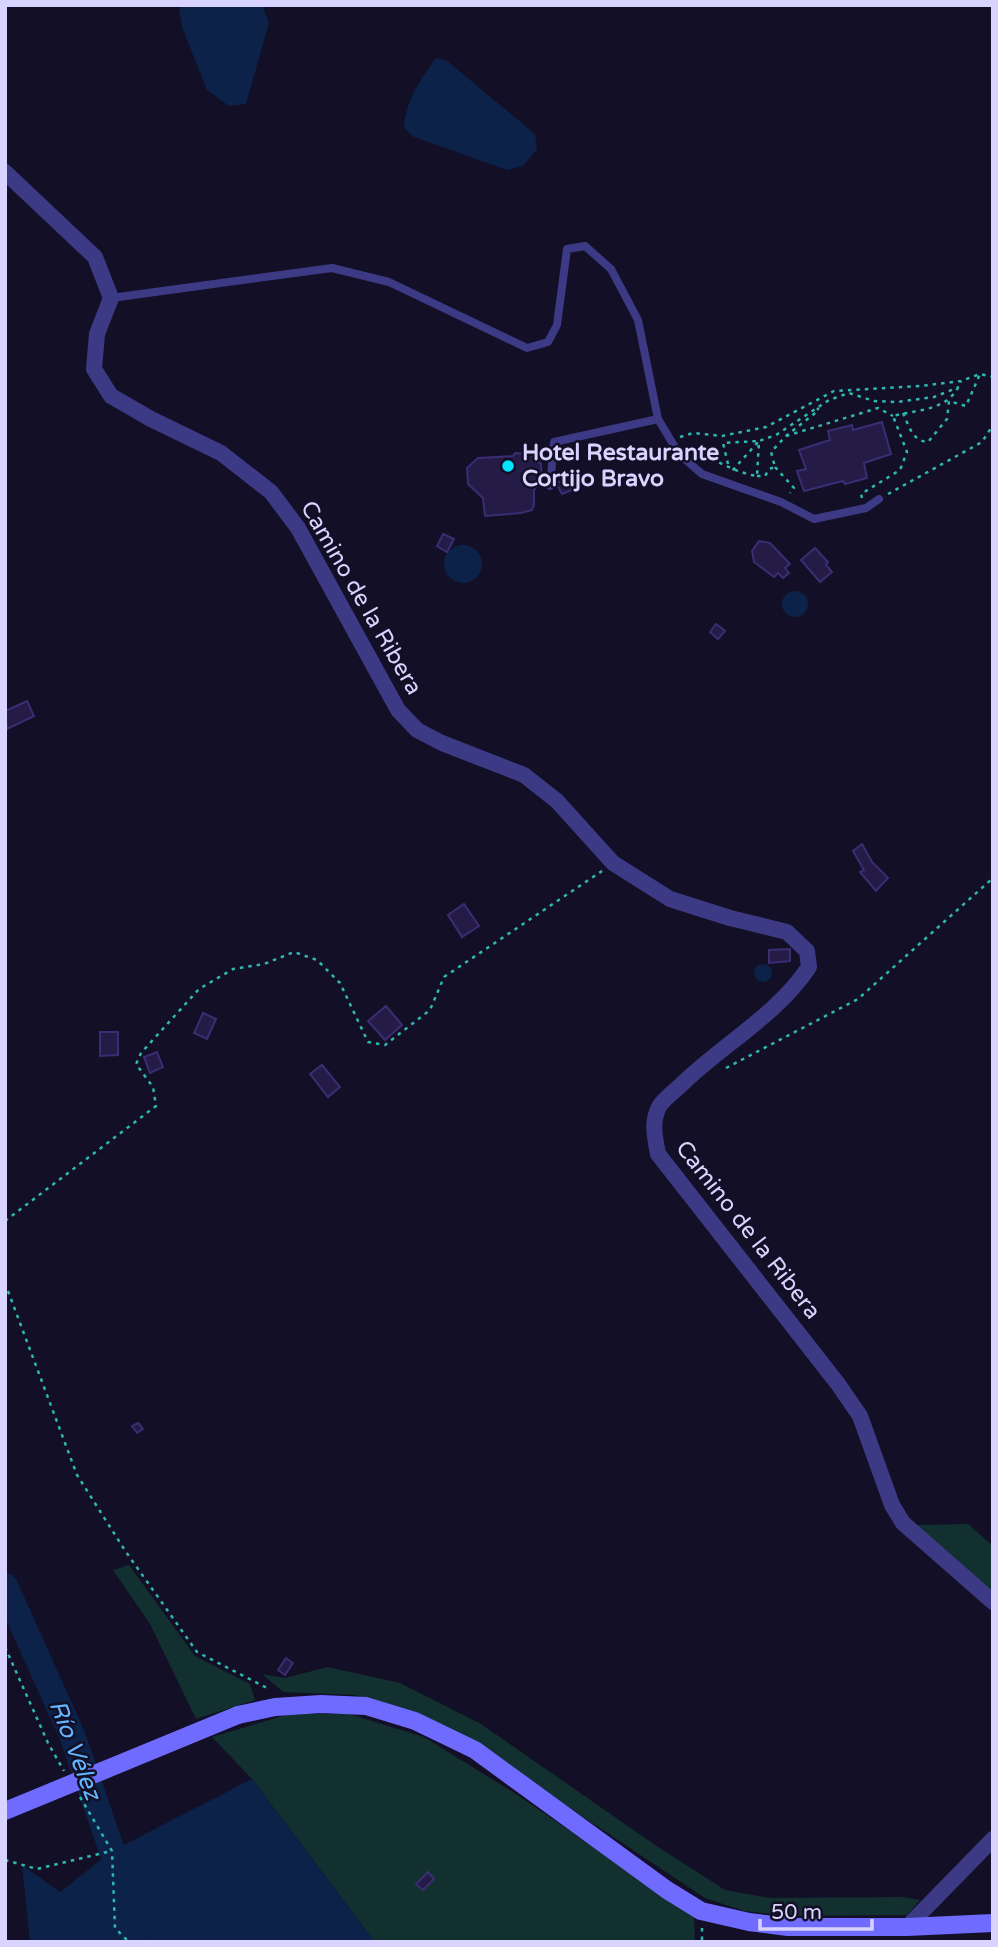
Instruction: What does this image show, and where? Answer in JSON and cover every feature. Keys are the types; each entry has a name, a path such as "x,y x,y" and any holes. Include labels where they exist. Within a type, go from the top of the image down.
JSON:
{"street":[{"path":"5,172 94,257 111,298"},
{"name":"Camino de la Ribera","path":"111,298 97,334 94,369 111,396 221,453 271,492 298,528 398,710 417,730 442,743 524,775 557,801 613,863 670,899 787,932 807,951 809,967 798,984 694,1072 659,1106 653,1130 658,1154 860,1416 892,1505 904,1523 993,1602"},
{"path":"5,1811 238,1715 275,1707 321,1704 366,1706 415,1721 475,1750 667,1890 701,1911 749,1922 788,1927 907,1927 993,1923"},
{"path":"907,1927 993,1839"}],"lane":[{"path":"111,298 332,268 389,282 527,348 548,342 557,325 567,250 585,246 611,269 638,320 658,419 680,454 702,474 781,502 814,519 866,508 879,499"},
{"path":"550,486 554,442 658,419"}],"path":[{"path":"948,401 966,406 980,374"},
{"path":"670,439 693,433 722,436 766,427 834,391 921,386 961,381 980,374 993,377"},
{"path":"893,416 931,409 948,401 961,381"},
{"path":"727,464 723,443 759,441 776,435 816,407 849,393 874,401 897,402 934,397 959,387"},
{"path":"903,413 912,435 921,442 928,442 947,419 948,401"},
{"path":"781,502 794,488 775,467 771,453 786,436 819,411 816,407"},
{"path":"786,436 878,408 893,416 907,452 900,470 861,494 866,508"},
{"path":"879,499 982,442 993,425"},
{"path":"722,481 759,441"},
{"path":"757,476 759,441"},
{"path":"680,454 692,450 727,464 743,474 757,476 765,476 769,469 775,467"},
{"path":"5,1221 156,1106 153,1087 136,1064 141,1053 199,989 233,969 264,964 294,952 317,960 340,983 368,1042 385,1045 430,1010 444,977 613,863"},
{"path":"722,1070 858,999 993,878"},
{"path":"5,1283 77,1475 126,1552 197,1652 267,1688 275,1707"},
{"path":"5,1860 37,1869 112,1851"}],"green space":[{"path":"968,1524 993,1546 993,1595 916,1525"},
{"path":"129,1565 195,1656 250,1684 255,1700 196,1719 150,1624 113,1570"},
{"path":"328,1667 400,1683 481,1724 658,1847 725,1890 770,1898 903,1897 920,1900 907,1915 790,1916 744,1911 705,1898 481,1749 424,1717 355,1695 283,1692 262,1674 285,1678"},
{"path":"289,1714 349,1714 424,1737 516,1794 694,1916 695,1942 375,1942 252,1779 212,1737"}],"water":[{"path":"184,5 262,5 269,23 246,104 229,106 207,90 182,27 179,9"},
{"path":"436,58 446,60 535,134 537,149 523,166 507,170 414,137 404,128 411,100"},
{"path":"463,545 476,551 482,564 476,577 463,583 450,577 444,564 450,551"},
{"path":"795,591 804,595 808,604 804,613 795,617 786,613 782,604 786,595"},
{"path":"763,964 769,967 772,973 769,979 763,982 757,979 754,973 757,967"},
{"path":"252,1779 375,1942 30,1942 22,1865 60,1892 112,1851"}],"building":[{"path":"882,422 891,454 864,463 867,478 804,491 797,471 806,469 799,450 830,440 828,431 852,425 853,430"},
{"path":"515,453 530,454 541,464 542,480 534,490 532,510 485,516 483,498 468,484 467,468 478,458 513,456"},
{"path":"566,479 572,490 562,494 556,483"},
{"path":"443,534 454,539 447,552 437,546"},
{"path":"759,541 770,543 790,564 785,568 789,573 783,578 778,573 774,577 754,562 752,551"},
{"path":"815,548 828,562 826,565 832,572 820,582 801,560"},
{"path":"716,624 725,631 718,639 710,632"},
{"path":"27,701 34,716 7,729 5,711"},
{"path":"862,844 872,862 888,878 876,891 860,872 864,870 853,851"},
{"path":"464,904 479,926 462,937 448,915"},
{"path":"790,949 790,961 769,963 769,950"},
{"path":"386,1006 402,1025 385,1040 368,1021"},
{"path":"203,1013 216,1019 207,1039 194,1033"},
{"path":"100,1032 118,1032 118,1055 100,1056"},
{"path":"157,1052 163,1067 150,1073 144,1057"},
{"path":"322,1065 340,1087 328,1097 310,1074"},
{"path":"138,1423 143,1429 137,1433 132,1426"},
{"path":"286,1658 293,1663 285,1675 278,1670"},
{"path":"428,1872 434,1879 423,1890 416,1884"}],"waterway":[{"name":"Río Vélez","path":"5,1586 72,1735 135,1917 134,1942"}],"place":[{"name":"Hotel Restaurante Cortijo Bravo","path":"508,466"}]}
